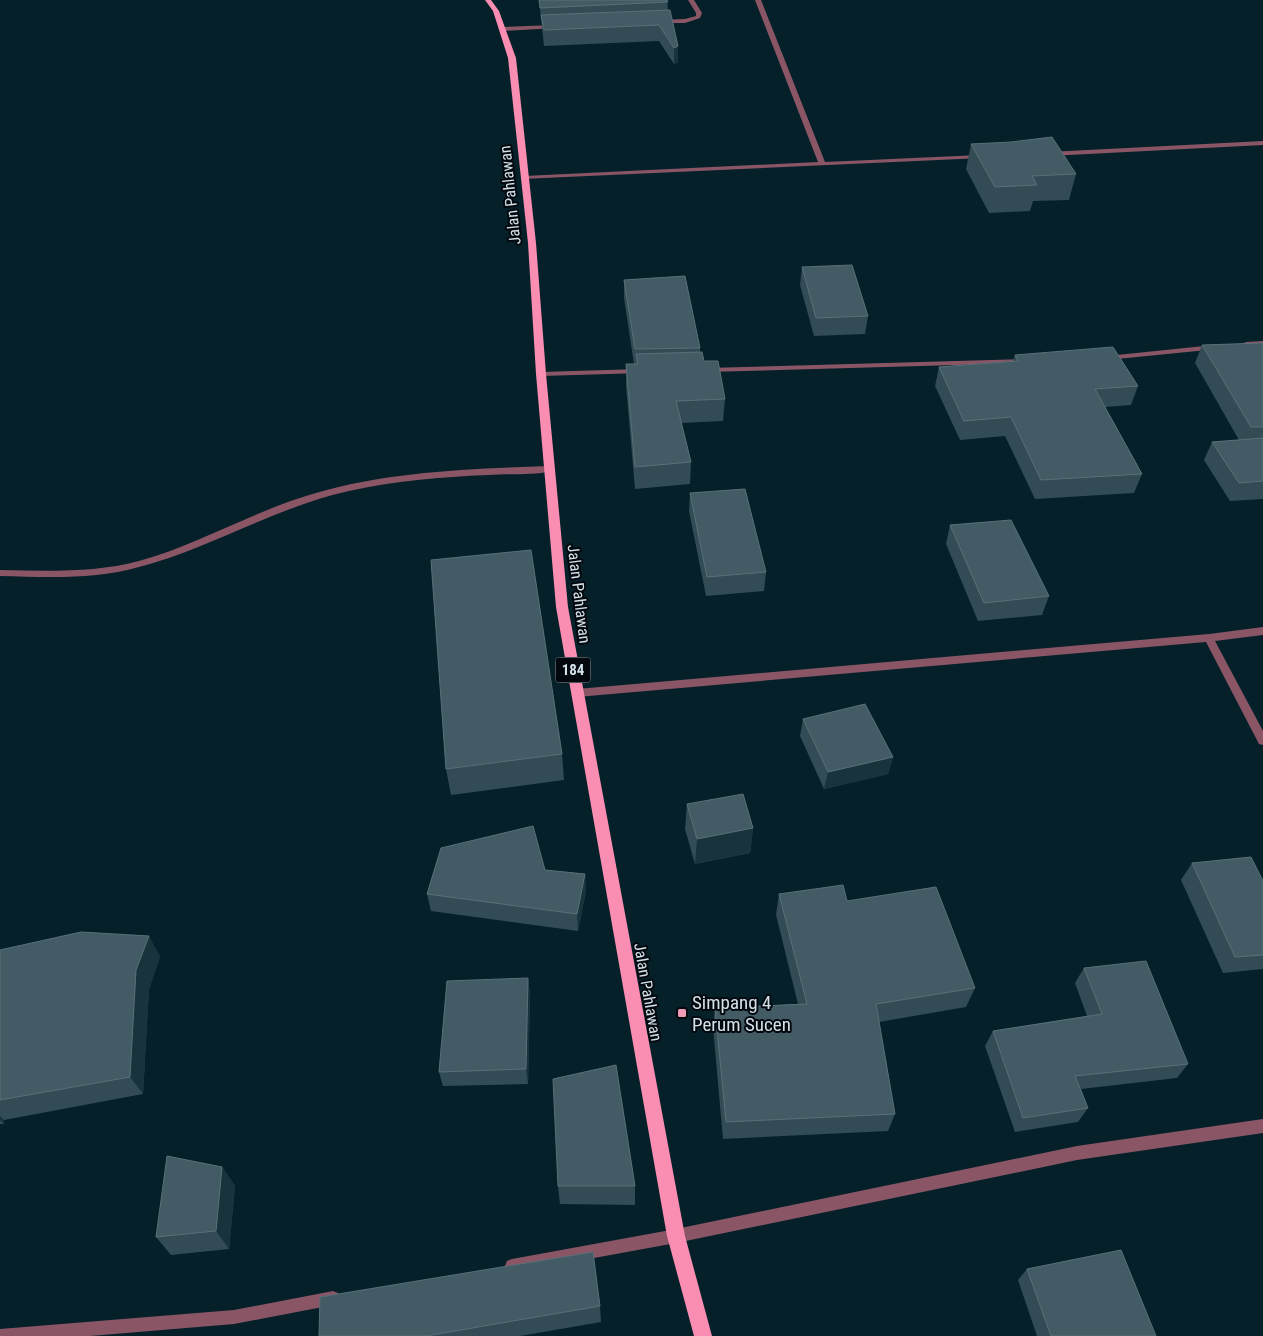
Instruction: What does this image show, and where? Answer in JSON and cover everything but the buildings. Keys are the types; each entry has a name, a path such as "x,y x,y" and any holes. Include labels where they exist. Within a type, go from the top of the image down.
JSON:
{"main road":[{"name":"Jalan Pahlawan","path":"488,0 496,11 512,58 532,243 541,374 562,607 676,1236 703,1336"}],"street":[{"path":"654,22 686,20 698,17 698,13 691,0"},
{"path":"758,0 822,164"},
{"path":"503,29 560,26"},
{"path":"1038,154 1263,143"},
{"path":"524,178 989,157"},
{"path":"1234,345 1263,343"},
{"path":"1098,358 1224,346"},
{"path":"700,370 1038,360"},
{"path":"541,374 650,371"},
{"path":"0,573 85,574 139,564 204,542 258,517 322,494 366,485 444,475 549,469"},
{"path":"577,693 1209,638 1263,631"},
{"path":"1209,638 1263,741"},
{"path":"499,1268 676,1236 1077,1153 1263,1126"},
{"path":"0,1336 234,1316 352,1295"}],"place":[{"name":"Simpang 4 Perum Sucen","path":"682,1013"}]}
